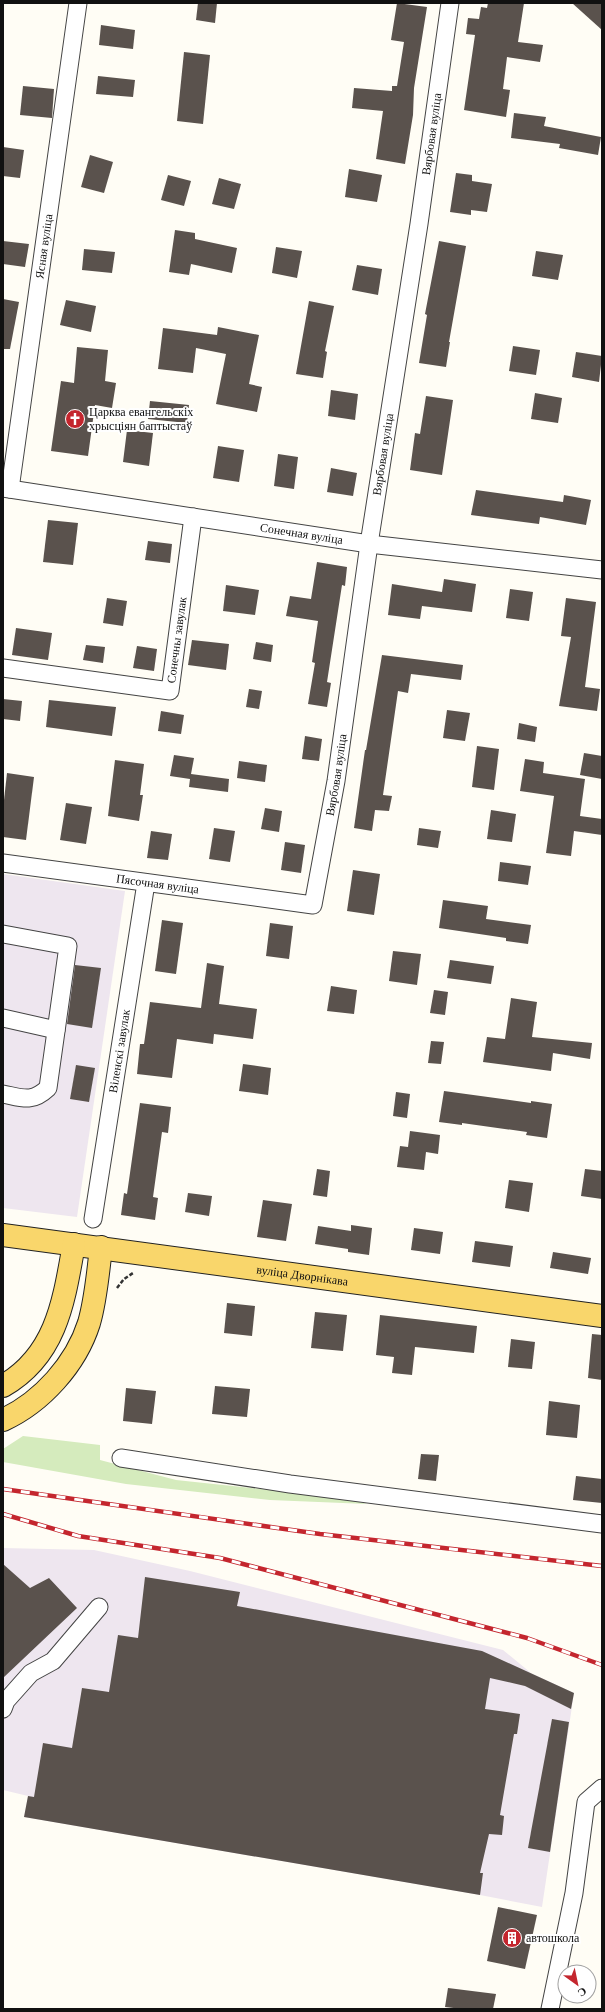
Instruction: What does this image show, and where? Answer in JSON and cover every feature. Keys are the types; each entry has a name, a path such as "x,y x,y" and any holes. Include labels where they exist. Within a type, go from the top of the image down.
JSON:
{"main road":[{"name":"вуліца Дворнікава","path":"3,1235 101,1247 602,1316"},
{"path":"3,1386 29,1367 44,1348 58,1319 74,1244"},
{"path":"3,1420 34,1401 57,1379 74,1354 88,1324 94,1300 101,1247"}],"street":[{"name":"Ясная вуліца","path":"7,489 78,3"},
{"name":"Вярбовая вуліца","path":"313,905 336,782 369,544 419,224 450,3"},
{"name":"Сонечная вуліца","path":"7,489 369,544 602,570"},
{"name":"Сонечны завулак","path":"3,668 170,691 193,517"},
{"name":"Пясочная вуліца","path":"3,863 313,905"},
{"name":"Віленскі завулак","path":"93,1219 146,883"},
{"path":"3,934 68,946 48,1088 39,1096 27,1099 3,1094"},
{"path":"3,1018 56,1030"},
{"path":"121,1458 298,1485 602,1524"},
{"path":"3,1709 6,1701 31,1673 53,1661 99,1607"},
{"path":"550,2009 574,1893 586,1802 602,1788"}],"shaded area":[{"path":"3,874 125,891 77,1217 3,1208"},
{"path":"3,1548 94,1550 190,1571 503,1650 531,1673 574,1693 542,1907 480,1895 24,1817 28,1796 3,1790"}],"green space":[{"path":"23,1436 100,1445 100,1460 176,1480 344,1498 367,1504 270,1500 126,1484 3,1462 3,1449"}],"building":[{"path":"198,3 217,3 215,23 196,20"},
{"path":"397,3 427,7 414,88 413,115 405,164 376,159 383,111 352,108 354,88 392,91 392,86 397,86 404,42 391,40"},
{"path":"488,3 524,3 518,42 543,45 540,62 507,57 503,89 510,90 506,117 464,110 475,35 466,34 468,18 479,19 481,7 487,8"},
{"path":"572,3 602,3 602,30"},
{"path":"101,25 135,30 133,49 99,45"},
{"path":"184,52 210,55 203,124 177,121"},
{"path":"98,76 135,80 133,97 96,94"},
{"path":"23,86 54,89 52,118 20,115"},
{"path":"514,113 546,117 544,126 601,137 598,155 559,148 560,144 511,138"},
{"path":"3,147 24,150 20,178 3,176"},
{"path":"90,155 113,162 104,193 81,187"},
{"path":"349,169 382,175 377,202 345,197"},
{"path":"456,173 472,175 472,181 492,184 487,212 471,210 471,215 450,212"},
{"path":"168,175 191,181 184,206 161,200"},
{"path":"219,178 241,184 234,209 212,204"},
{"path":"175,230 195,233 195,239 237,248 232,273 191,264 189,275 169,272"},
{"path":"3,241 29,244 25,267 3,264"},
{"path":"439,241 466,246 446,367 419,363 427,315 425,314"},
{"path":"276,247 302,251 297,278 272,273"},
{"path":"84,249 115,252 112,273 82,270"},
{"path":"536,251 563,255 558,280 532,276"},
{"path":"357,265 382,269 378,295 352,290"},
{"path":"3,299 19,302 10,349 3,349"},
{"path":"66,300 96,306 91,332 60,325"},
{"path":"309,301 334,306 325,351 327,352 323,378 296,374"},
{"path":"218,327 259,335 249,384 262,387 257,412 216,404 226,354 196,348 193,373 158,369 163,328 217,335"},
{"path":"513,346 540,350 536,375 509,371"},
{"name":"Царква евангельскіх хрысціян баптыстаў","path":"77,347 108,350 105,381 116,383 112,408 95,405 88,456 51,451 61,381 74,383"},
{"path":"576,352 602,356 599,382 572,377"},
{"path":"331,390 358,394 355,420 328,416"},
{"path":"535,393 562,398 558,423 531,419"},
{"path":"426,396 453,400 442,475 410,470 415,433 420,434"},
{"path":"150,401 189,405 187,423 148,419"},
{"path":"127,430 153,433 149,466 123,462"},
{"path":"218,446 244,450 239,482 213,478"},
{"path":"278,454 298,457 294,489 274,486"},
{"path":"331,468 357,473 353,496 327,492"},
{"path":"476,490 563,502 564,495 591,500 586,525 540,517 539,524 471,515"},
{"path":"48,520 78,523 73,565 43,562"},
{"path":"148,541 172,544 170,563 145,560"},
{"path":"317,562 347,567 345,586 342,585 327,682 331,683 327,707 308,704 315,663 312,662 318,621 286,616 290,596 311,599"},
{"path":"444,579 476,584 472,612 422,606 420,619 388,615 392,584 442,592"},
{"path":"226,585 259,590 255,615 223,611"},
{"path":"510,589 533,592 529,621 506,618"},
{"path":"107,598 127,601 123,626 103,623"},
{"path":"566,598 596,602 585,687 600,689 597,711 559,706 571,637 561,636"},
{"path":"16,628 52,633 48,660 12,655"},
{"path":"192,640 229,644 226,670 188,665"},
{"path":"256,642 273,645 271,662 253,659"},
{"path":"86,645 105,647 103,663 83,660"},
{"path":"137,646 157,649 154,671 133,668"},
{"path":"382,655 463,665 461,680 411,674 408,693 398,691 383,795 392,796 389,811 375,810 372,831 354,828 365,750"},
{"path":"249,689 262,691 259,709 246,707"},
{"path":"3,699 22,701 20,721 3,719"},
{"path":"49,700 116,707 112,736 46,727"},
{"path":"447,710 470,713 465,741 443,738"},
{"path":"161,711 184,715 181,734 158,731"},
{"path":"519,723 537,727 535,742 517,739"},
{"path":"305,736 322,739 319,761 302,759"},
{"path":"477,746 499,749 494,790 472,787"},
{"path":"584,753 602,756 602,779 580,775"},
{"path":"174,755 194,758 191,774 229,779 228,792 189,787 190,779 170,776"},
{"path":"525,759 544,762 543,773 585,779 580,816 602,819 602,835 574,831 571,856 546,853 554,796 520,791"},
{"path":"115,760 144,764 140,795 143,795 139,821 108,816"},
{"path":"239,761 267,765 265,782 237,778"},
{"path":"7,773 34,777 26,840 3,837 3,809"},
{"path":"66,803 92,807 86,844 60,840"},
{"path":"265,808 282,811 279,832 261,829"},
{"path":"491,810 516,814 512,842 487,839"},
{"path":"214,828 235,831 230,862 209,859"},
{"path":"419,828 441,831 438,848 417,845"},
{"path":"151,831 172,834 168,860 147,858"},
{"path":"285,842 305,845 301,873 281,870"},
{"path":"500,862 531,866 528,885 498,881"},
{"path":"353,870 380,874 374,915 347,911"},
{"path":"443,900 488,906 486,919 531,925 528,944 506,941 506,938 439,928"},
{"path":"162,920 183,923 176,974 155,971"},
{"path":"270,923 293,926 289,959 266,956"},
{"path":"393,951 421,954 417,985 389,981"},
{"path":"450,960 494,966 491,984 447,978"},
{"path":"207,963 224,966 219,1004 257,1009 253,1039 214,1034 213,1044 177,1039 172,1078 137,1074 140,1044 144,1044 150,1002 201,1008"},
{"path":"75,965 101,968 92,1028 67,1024"},
{"path":"331,986 357,990 354,1014 327,1011"},
{"path":"434,990 448,992 445,1015 430,1013"},
{"path":"511,998 537,1002 532,1037 592,1043 590,1059 553,1053 551,1071 483,1062 487,1037 505,1039"},
{"path":"431,1041 444,1042 441,1064 428,1063"},
{"path":"243,1064 271,1068 268,1095 239,1091"},
{"path":"76,1065 95,1068 89,1102 70,1099"},
{"path":"444,1091 531,1103 531,1101 552,1104 547,1138 526,1135 527,1132 462,1123 462,1125 439,1122"},
{"path":"396,1092 410,1094 407,1118 393,1116"},
{"path":"140,1103 171,1107 168,1133 162,1132 153,1197 158,1198 155,1220 121,1215 124,1193 127,1194"},
{"path":"410,1131 440,1135 438,1154 426,1152 424,1170 397,1167 400,1146 408,1147"},
{"path":"317,1169 330,1171 327,1197 313,1195"},
{"path":"585,1169 602,1171 602,1199 581,1196"},
{"path":"509,1180 533,1183 529,1212 505,1208"},
{"path":"188,1193 212,1196 209,1216 185,1212"},
{"path":"263,1200 292,1204 286,1241 257,1237"},
{"path":"351,1225 372,1228 369,1255 348,1252 348,1249 315,1244 318,1226 351,1231"},
{"path":"414,1228 443,1232 440,1254 411,1250"},
{"path":"475,1241 513,1246 510,1267 472,1262"},
{"path":"553,1252 591,1258 588,1274 550,1268"},
{"path":"227,1303 255,1306 252,1336 224,1333"},
{"path":"315,1312 347,1315 343,1351 311,1348"},
{"path":"380,1315 477,1326 474,1353 415,1347 412,1375 392,1373 394,1357 376,1355"},
{"path":"592,1334 602,1335 602,1380 588,1378"},
{"path":"511,1339 535,1342 532,1369 508,1367"},
{"path":"215,1386 250,1389 247,1417 212,1414"},
{"path":"126,1388 156,1391 152,1424 123,1421"},
{"path":"549,1401 580,1405 577,1438 546,1435"},
{"path":"421,1454 439,1455 436,1481 418,1479"},
{"path":"576,1476 602,1479 602,1503 573,1500"},
{"path":"3,1564 30,1588 49,1578 77,1608 3,1678"},
{"path":"145,1577 240,1592 237,1606 482,1651 574,1693 571,1709 525,1686 490,1678 485,1709 520,1714 517,1734 514,1734 500,1815 504,1816 502,1835 489,1834 480,1873 483,1873 480,1895 24,1817 28,1796 34,1797 43,1743 72,1748 82,1688 109,1692 118,1635 138,1638"},
{"path":"552,1719 569,1722 550,1852 528,1848"},
{"name":"автошкола","path":"498,1907 537,1915 525,1969 487,1961"},
{"path":"448,1988 496,1994 493,2009 462,2009 445,2007"}],"railway":[{"path":"3,1489 320,1534 602,1566"},
{"path":"3,1514 78,1536 220,1558 527,1638 602,1665"}],"place":[{"name":"Царква евангельскіх хрысціян баптыстаў","path":"75,419"},
{"name":"автошкола","path":"512,1938"}]}
